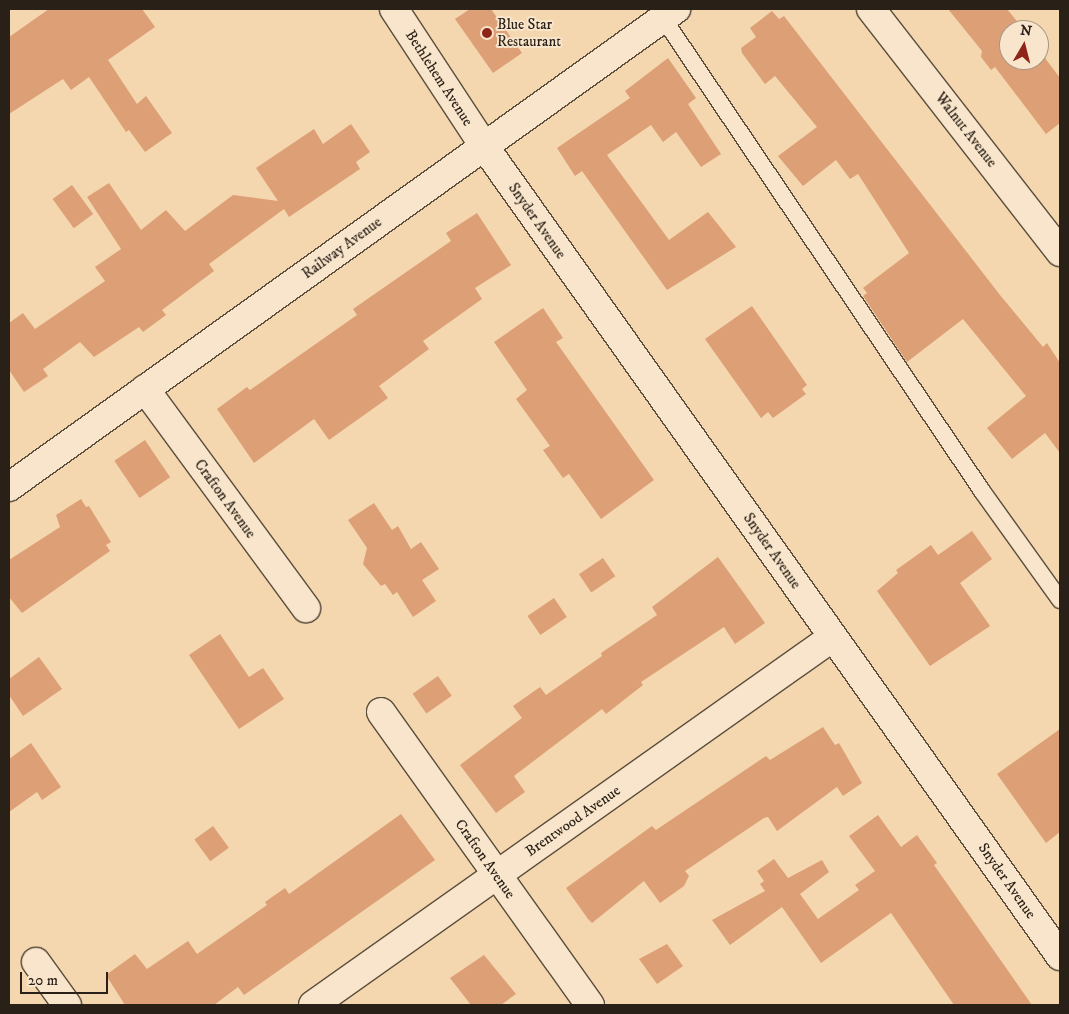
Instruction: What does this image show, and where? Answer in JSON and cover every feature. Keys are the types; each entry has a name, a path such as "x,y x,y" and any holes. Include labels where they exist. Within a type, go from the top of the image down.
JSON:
{"street":[{"name":"Bethlehem Avenue","path":"394,9 484,146"},
{"name":"Walnut Avenue","path":"871,9 1060,252"},
{"name":"Railway Avenue","path":"9,487 669,13"},
{"name":"Snyder Avenue","path":"484,146 1060,956"},
{"name":"Crafton Avenue","path":"145,389 306,608"},
{"name":"Brentwood Avenue","path":"313,1005 833,637"},
{"name":"Crafton Avenue","path":"381,712 590,1005"},
{"path":"36,962 67,1005"}],"lane":[{"path":"669,13 982,491 1060,600"}],"building":[{"path":"49,9 142,9 155,27 108,60 137,104 146,96 172,133 145,152 129,130 126,132 89,77 71,90 63,79 9,114 9,37"},
{"name":"Blue Star Restaurant","path":"470,9 491,9 522,53 493,73 455,19"},
{"path":"948,9 1007,9 1016,20 999,20 999,70 1049,70 1049,63 1060,78 1060,123 1046,134 995,67 991,70 981,57 982,51"},
{"path":"772,11 779,19 784,16 1000,295 1043,347 1047,343 1060,363 1060,453 1045,433 1012,459 987,428 1026,396 963,319 907,362 863,296 867,293 863,288 909,253 858,174 850,179 836,160 803,186 778,156 817,127 775,76 765,84 742,53 741,48 756,37 750,28"},
{"path":"668,58 696,98 688,104 721,154 701,167 676,132 663,142 651,125 607,155 669,240 708,212 736,247 667,290 582,171 575,176 557,148 630,98 625,91"},
{"path":"351,124 370,152 356,162 360,169 289,217 284,209 209,264 214,271 162,310 166,315 143,332 139,327 94,357 80,342 43,369 48,376 24,392 9,370 9,323 23,313 35,329 105,281 95,267 121,249 87,197 109,183 141,230 166,210 185,231 233,195 278,201 256,168 314,129 323,144"},
{"path":"72,185 93,214 74,228 53,199"},
{"path":"477,213 511,265 475,288 482,299 423,341 429,349 379,386 388,398 329,440 314,419 254,463 217,409 247,387 250,390 357,315 353,309 451,241 446,233"},
{"path":"752,306 807,385 802,389 806,394 773,418 768,412 761,418 705,339"},
{"path":"543,308 563,338 556,342 654,480 601,519 569,474 563,478 543,450 550,446 516,399 527,390 494,342"},
{"path":"145,440 170,477 139,498 114,461"},
{"path":"81,499 86,507 89,506 111,542 106,545 110,551 22,613 9,597 9,560 60,527 56,515"},
{"path":"374,503 392,530 398,526 411,549 421,542 439,569 422,580 436,601 413,617 397,592 393,595 385,584 381,586 363,564 367,548 348,520"},
{"path":"972,531 992,559 960,583 990,626 930,666 877,591 898,573 896,570 931,545 938,555"},
{"path":"718,557 765,623 735,644 724,627 641,682 643,685 606,714 602,709 514,776 525,792 496,813 460,765 522,718 513,706 540,687 546,695 602,656 601,653 657,615 652,607"},
{"path":"603,558 615,576 591,592 579,574"},
{"path":"554,598 567,617 540,635 527,616"},
{"path":"220,634 249,677 263,668 284,699 239,729 189,655"},
{"path":"39,657 62,689 23,716 9,695 9,679"},
{"path":"438,676 452,696 426,713 413,694"},
{"path":"823,727 835,745 839,743 862,783 843,796 837,787 777,831 768,817 764,818 685,871 689,876 684,886 660,903 644,881 592,923 588,919 566,888 652,826 656,830 766,756 770,760"},
{"path":"1060,729 1060,832 1046,843 997,774"},
{"path":"31,743 61,787 42,800 37,792 9,812 9,759"},
{"path":"401,814 435,860 244,995 238,987 214,1005 125,1005 106,975 135,954 147,969 188,941 197,954 267,905 265,902 285,888 289,894"},
{"path":"878,815 901,847 917,835 937,863 934,865 1032,1005 954,1005 891,913 821,963 782,907 730,945 712,920 765,891 760,884 764,881 757,871 774,859 788,878 822,860 829,872 800,894 818,919 859,890 855,885 875,871 849,836"},
{"path":"213,826 229,848 210,861 194,840"},
{"path":"667,944 683,966 657,984 639,959"},
{"path":"484,955 516,994 501,1005 471,1005 450,978"}],"place":[{"name":"Blue Star Restaurant","path":"487,33"}]}
